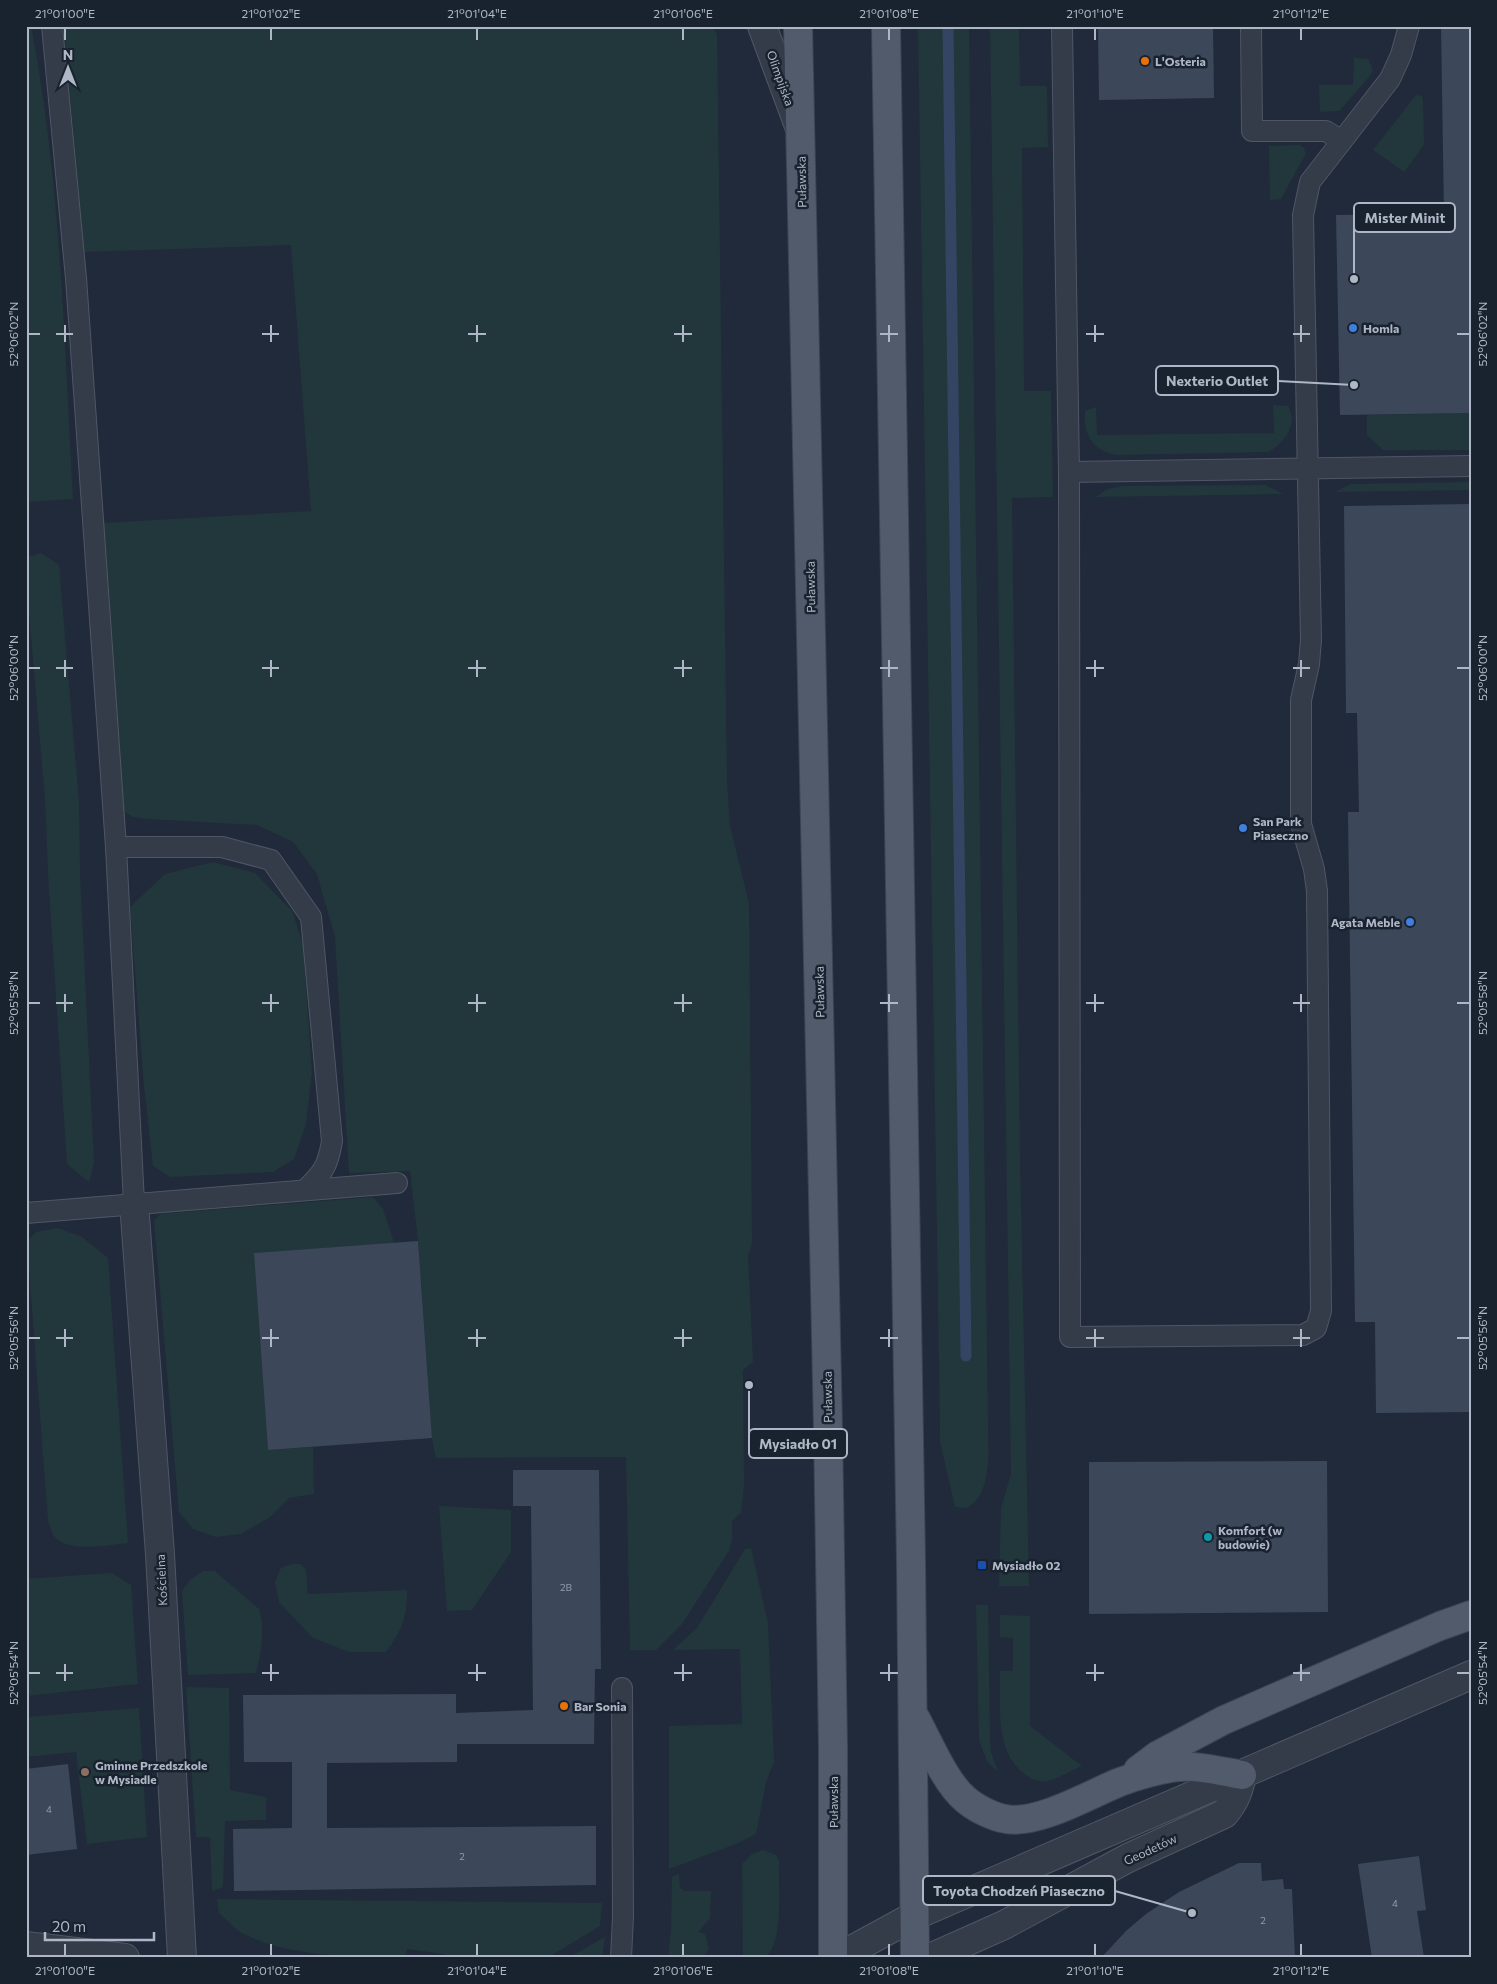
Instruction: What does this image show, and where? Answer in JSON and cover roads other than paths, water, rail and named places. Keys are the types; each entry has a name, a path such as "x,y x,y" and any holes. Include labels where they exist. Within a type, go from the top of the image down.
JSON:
{"main road":[{"name":"Puławska","path":"798,26 828,1448 833,1747 833,1958"},
{"path":"886,26 914,1716 915,1958"},
{"path":"1120,1782 1158,1755 1224,1720 1440,1626 1471,1615"},
{"path":"914,1716 947,1776 965,1799 988,1813 1007,1820 1034,1817 1060,1810 1120,1782 1156,1772 1191,1766 1242,1775"}],"street":[{"name":"Olimpijska","path":"762,26 800,130"},
{"name":"Kościelna","path":"134,1203 160,1554 182,1958"},
{"path":"837,1958 914,1916 1471,1676"},
{"name":"Geodetów","path":"930,1958 1013,1921 1128,1858 1224,1814 1238,1793 1242,1775"},
{"path":"26,1946 125,1958"}],"lane":[{"path":"52,26 76,278 116,847 134,1203"},
{"path":"1062,26 1069,472 1070,1337 1303,1335 1316,1328 1321,1311 1316,891 1314,869 1300,824 1300,700 1309,664 1311,640 1303,215 1310,182 1390,79 1402,54 1409,26"},
{"path":"1251,26 1252,131 1326,131 1342,141"},
{"path":"1069,472 1471,466"},
{"path":"116,847 222,847 271,860 311,917 332,1141 330,1158 322,1174 305,1190"},
{"path":"26,1213 398,1183"},
{"path":"621,1958 623,1917 622,1688"}],"waterway":[{"path":"948,26 966,1356"}],"place":[{"name":"L'Osteria","path":"1145,61"},
{"name":"Mister Minit","path":"1354,279"},
{"name":"Homla","path":"1353,328"},
{"name":"Nexterio Outlet","path":"1354,385"},
{"name":"San Park Piaseczno","path":"1243,828"},
{"name":"Agata Meble","path":"1410,922"},
{"name":"Mysiadło 01","path":"749,1385"},
{"name":"Komfort (w budowie)","path":"1208,1537"},
{"name":"Mysiadło 02","path":"982,1565"},
{"name":"Bar Sonia","path":"564,1706"},
{"name":"Gminne Przedszkole w Mysiadle","path":"85,1772"},
{"name":"Toyota Chodzeń Piaseczno","path":"1192,1913"}]}
